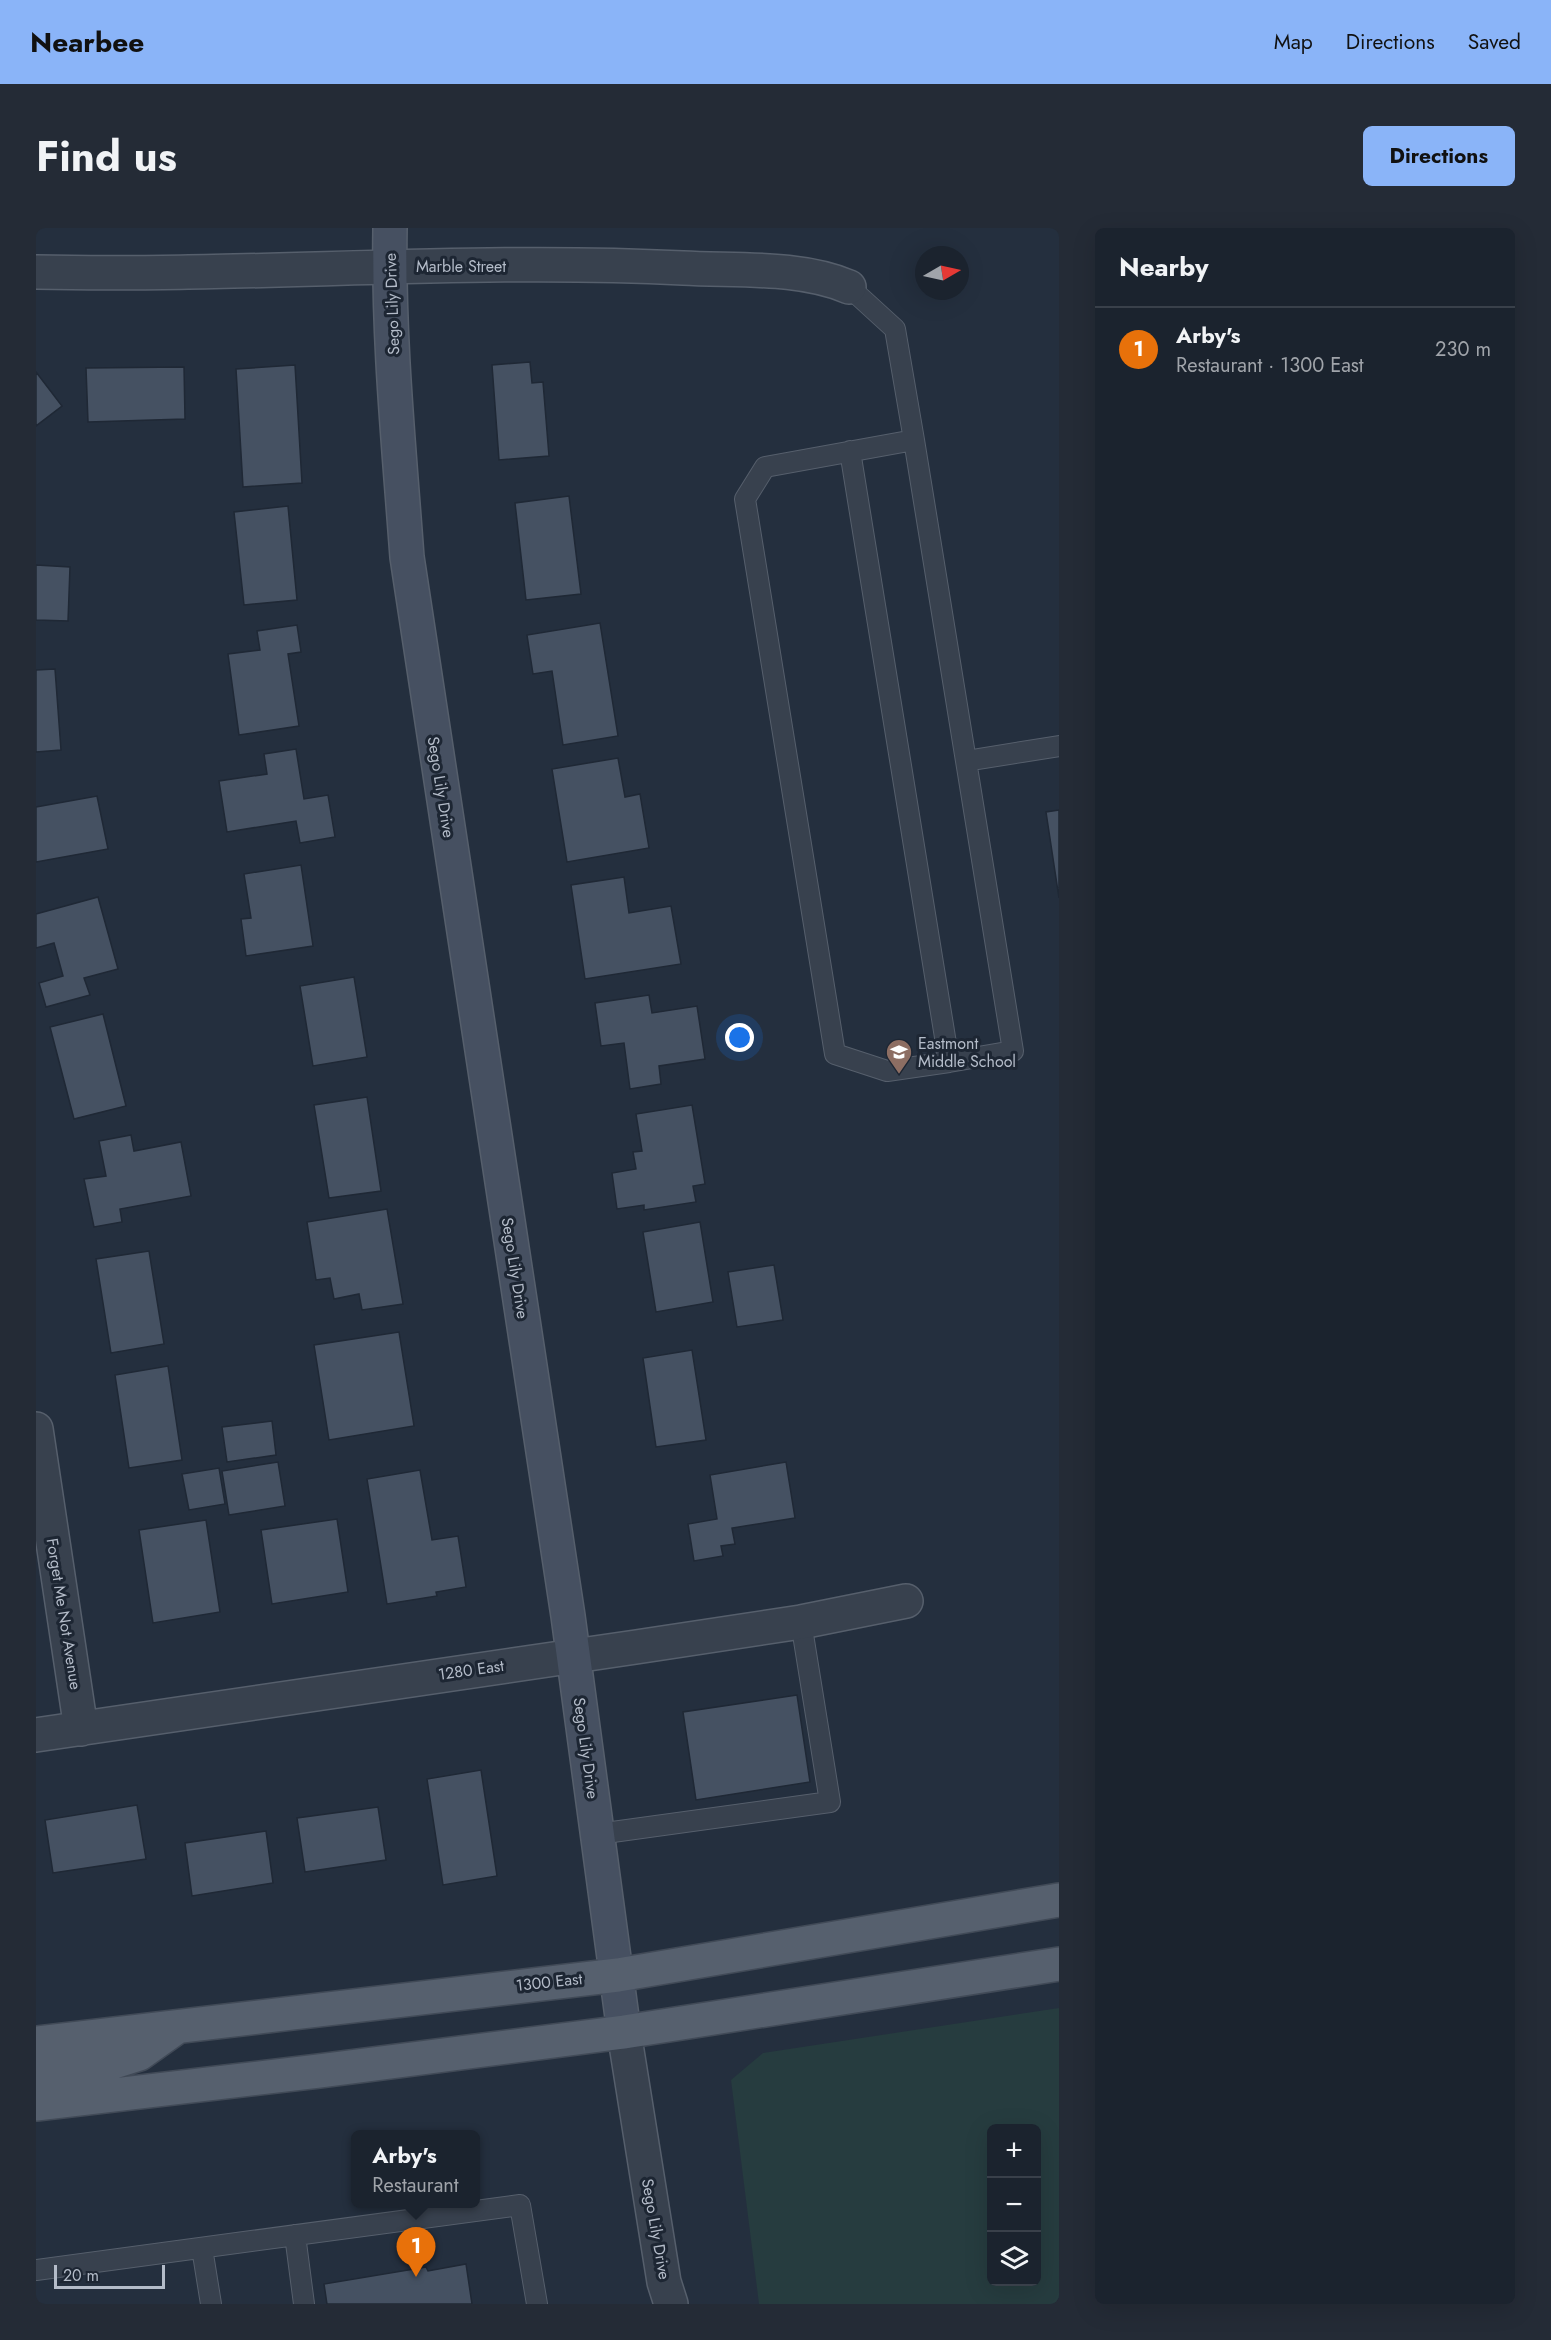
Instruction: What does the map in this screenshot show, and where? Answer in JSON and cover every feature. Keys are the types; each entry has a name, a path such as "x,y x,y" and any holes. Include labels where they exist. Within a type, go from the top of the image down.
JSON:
{"main road":[{"name":"Sego Lily Drive","path":"390,228 389,266 396,410 409,568 574,1656 624,2032"},
{"name":"1300 East","path":"36,2043 618,1975 1059,1900"},
{"path":"36,2104 624,2032 1059,1964"},
{"path":"36,2074 98,2067 139,2054 181,2025"}],"street":[{"name":"Marble Street","path":"36,272 103,273 389,266 630,265 798,274 829,279 849,287"},
{"name":"Forget Me Not Avenue","path":"36,1429 81,1728"},
{"name":"1280 East","path":"36,1735 801,1622 906,1601"},
{"name":"Sego Lily Drive","path":"624,2032 664,2282 671,2304"}],"lane":[{"path":"849,287 895,329 914,440 1013,1051 887,1071 835,1054 745,500 765,467 914,440"},
{"path":"850,451 949,1062"},
{"path":"966,761 1059,746"},
{"path":"598,1834 830,1802 801,1622"},
{"path":"36,2270 520,2205 537,2304"},
{"path":"295,2235 304,2304"},
{"path":"202,2248 211,2304"}],"green space":[{"path":"1059,2008 1059,2304 759,2304 731,2080 763,2053"}],"building":[{"path":"530,362 532,383 543,382 549,456 499,460 492,365"},
{"path":"295,365 302,483 243,487 236,369"},
{"path":"184,367 185,419 88,422 86,368"},
{"path":"36,372 62,406 36,426"},
{"path":"569,496 581,594 526,600 515,503"},
{"path":"288,506 297,600 244,605 234,512"},
{"path":"36,565 70,567 68,621 36,620"},
{"path":"600,623 618,736 563,745 552,671 533,674 527,635"},
{"path":"297,625 301,652 288,654 299,726 239,735 228,654 260,650 257,631"},
{"path":"55,669 61,750 36,752 36,670"},
{"path":"296,749 304,799 328,795 335,837 300,843 296,821 227,832 219,781 267,774 264,754"},
{"path":"618,758 625,797 640,794 649,848 567,862 552,769"},
{"path":"97,796 108,849 36,862 36,807"},
{"path":"1059,810 1059,898 1046,812"},
{"path":"301,865 313,946 246,956 241,919 251,918 244,874"},
{"path":"624,877 629,913 671,906 681,964 585,979 571,885"},
{"path":"98,897 118,969 84,978 90,995 46,1007 39,983 63,976 54,943 36,948 36,914"},
{"path":"354,977 367,1057 313,1066 300,986"},
{"path":"649,995 652,1013 697,1006 705,1059 659,1066 661,1084 630,1089 624,1043 601,1046 595,1003"},
{"path":"103,1014 126,1106 74,1119 50,1027"},
{"path":"367,1097 381,1191 329,1198 314,1105"},
{"path":"692,1105 705,1184 693,1186 696,1202 644,1210 644,1205 617,1209 612,1173 636,1169 633,1152 642,1151 636,1114"},
{"path":"131,1135 134,1151 181,1142 191,1196 120,1209 122,1222 94,1227 84,1179 106,1176 99,1141"},
{"path":"387,1209 403,1304 362,1310 359,1294 334,1299 330,1278 316,1280 307,1222"},
{"path":"700,1222 713,1302 656,1312 643,1232"},
{"path":"149,1251 164,1344 111,1353 96,1259"},
{"path":"774,1265 783,1320 737,1327 728,1272"},
{"path":"399,1332 414,1426 329,1440 314,1345"},
{"path":"692,1350 706,1440 656,1447 643,1358"},
{"path":"168,1366 182,1460 129,1468 115,1375"},
{"path":"272,1421 276,1455 227,1462 222,1427"},
{"path":"278,1462 285,1506 229,1515 222,1471"},
{"path":"786,1462 795,1518 732,1528 735,1544 721,1546 723,1556 694,1561 688,1524 717,1519 710,1475"},
{"path":"219,1468 225,1504 189,1510 182,1474"},
{"path":"420,1470 432,1540 458,1536 466,1587 436,1592 437,1596 387,1604 367,1479"},
{"path":"337,1519 348,1592 272,1604 261,1530"},
{"path":"206,1520 220,1612 153,1623 139,1530"},
{"path":"797,1695 810,1782 696,1800 683,1712"},
{"path":"481,1770 497,1876 443,1885 427,1779"},
{"path":"137,1805 146,1859 53,1873 45,1820"},
{"path":"378,1807 386,1860 305,1872 297,1818"},
{"path":"266,1831 273,1883 192,1896 185,1843"},
{"path":"466,2264 472,2304 327,2304 324,2284 426,2267 428,2271"}],"place":[{"name":"Eastmont Middle School","path":"899,1075"},
{"name":"Arby's","path":"416,2277"}]}
